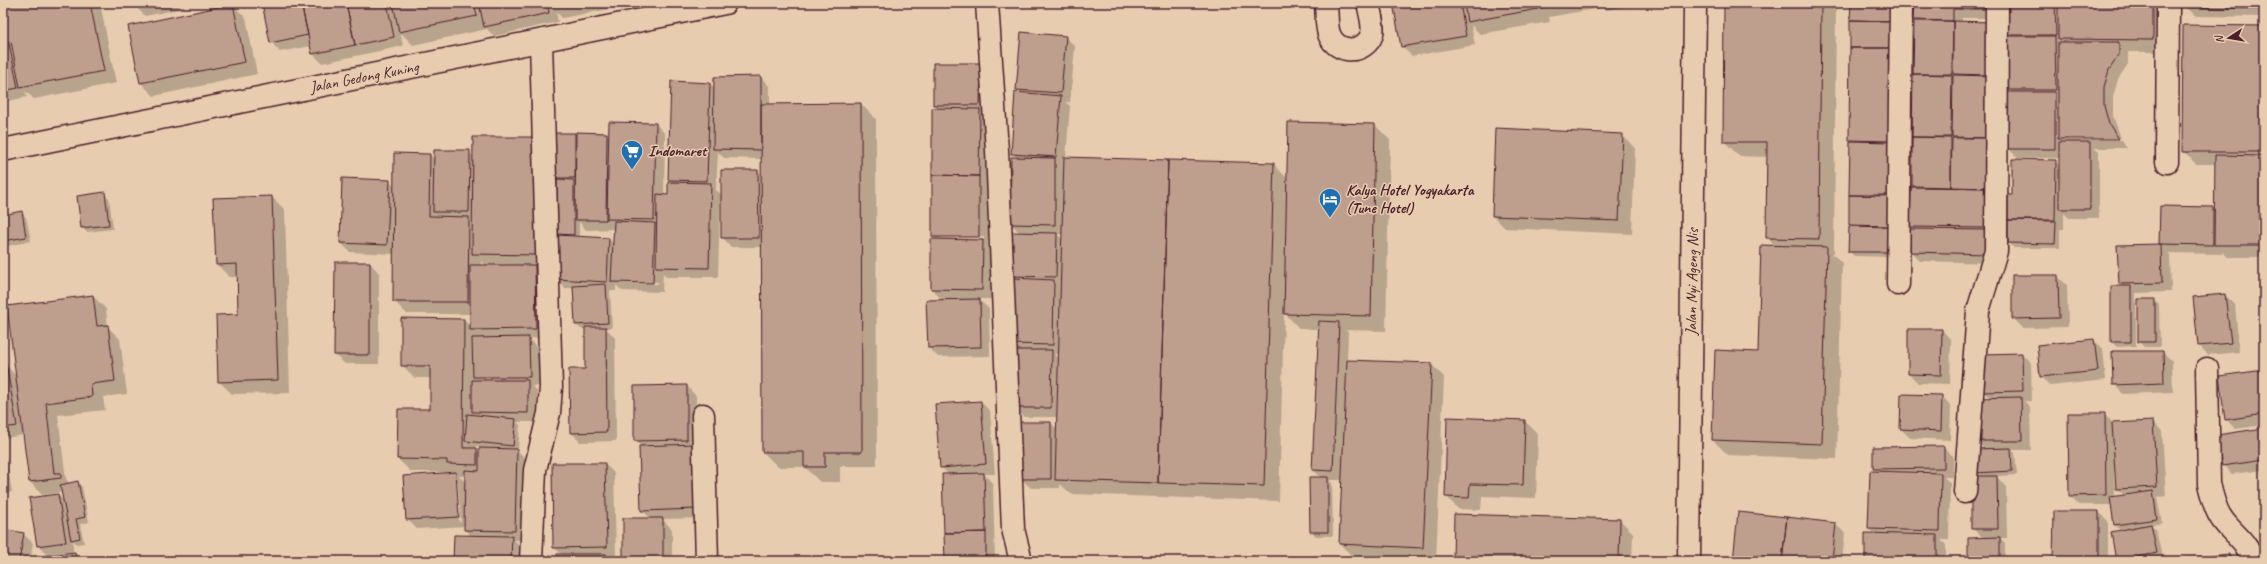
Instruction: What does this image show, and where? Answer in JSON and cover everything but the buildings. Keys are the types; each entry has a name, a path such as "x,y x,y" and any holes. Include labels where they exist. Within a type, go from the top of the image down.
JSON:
{"street":[{"name":"Jalan Gedong Kuning","path":"3,150 541,42 725,3"},
{"path":"987,3 997,158 1013,529 1021,561"},
{"path":"1326,3 1329,34 1335,44 1343,49 1357,50 1367,43 1372,33 1368,3"},
{"name":"Jalan Nyi Ageng Nis","path":"1689,561 1695,3"},
{"path":"1898,284 1901,3"},
{"path":"1965,492 1978,311 1996,251 1997,3"},
{"path":"2167,162 2168,3"},
{"path":"531,561 535,470 549,413 551,387 541,42"},
{"path":"2207,369 2209,484 2213,502 2221,518 2242,540 2252,561"},
{"path":"703,415 707,561"}],"place":[{"name":"Indomaret","path":"632,170"},
{"name":"Kalya Hotel Yogyakarta (Tune Hotel)","path":"1330,218"}]}
